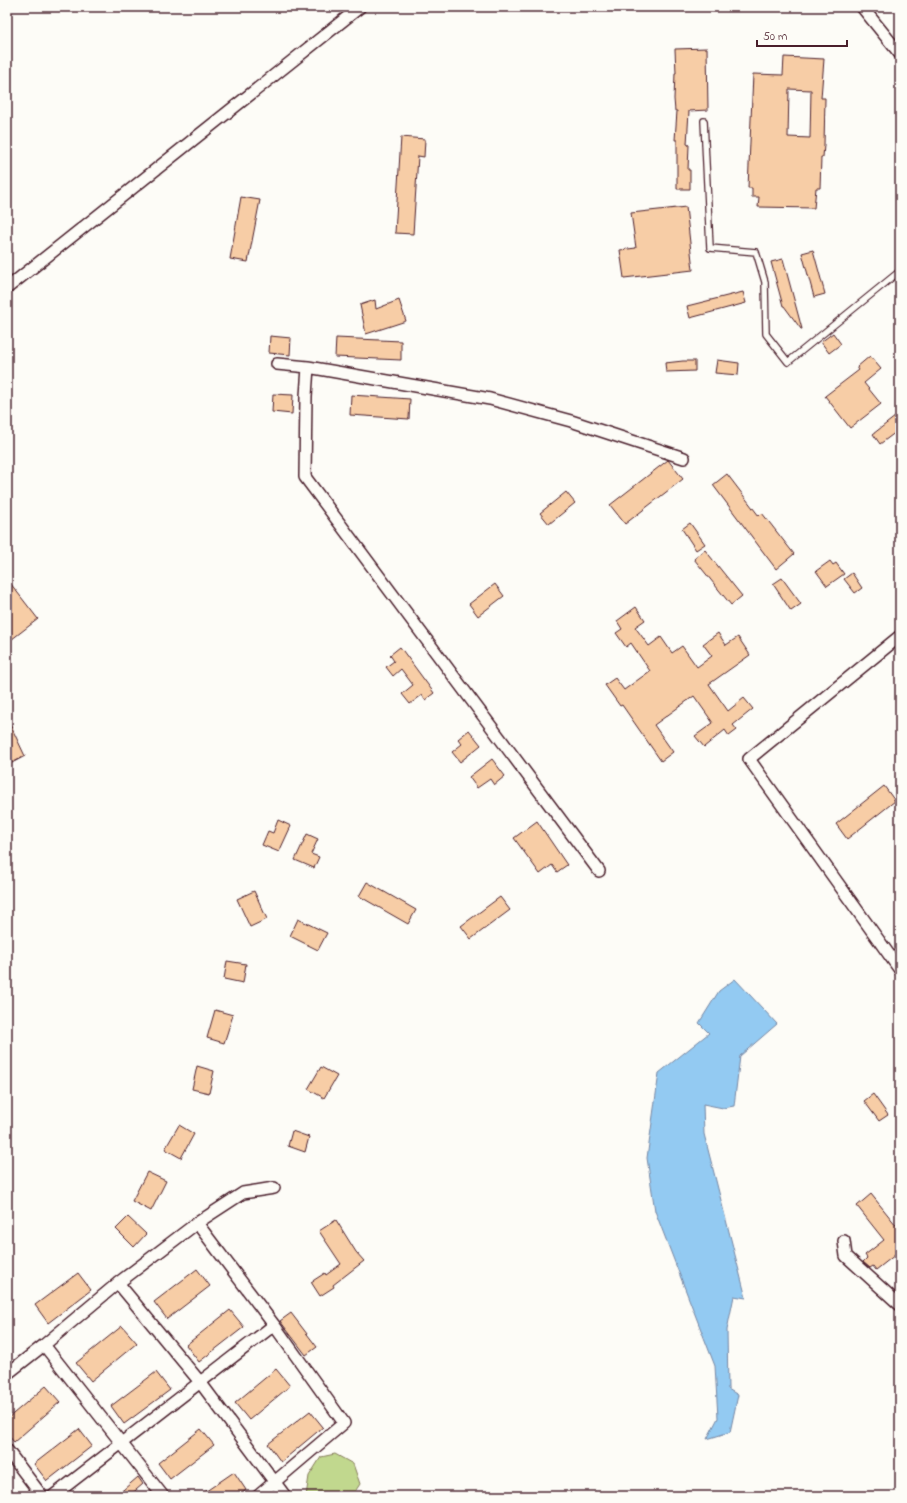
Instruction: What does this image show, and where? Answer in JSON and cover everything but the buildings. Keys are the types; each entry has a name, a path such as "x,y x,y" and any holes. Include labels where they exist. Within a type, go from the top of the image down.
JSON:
{"street":[{"path":"7,288 360,7"},
{"path":"862,7 900,54"},
{"path":"277,364 308,367 490,399 571,421 684,458"},
{"path":"308,367 306,396 305,477 599,871"},
{"path":"900,636 749,759 900,970"},
{"path":"7,1374 118,1283 197,1223 243,1193 274,1188"},
{"path":"197,1223 274,1325 344,1423 258,1496"},
{"path":"844,1241 846,1256 900,1305"},
{"path":"118,1283 200,1382 285,1496"},
{"path":"53,1496 274,1325"},
{"path":"44,1345 163,1496"},
{"path":"7,1450 42,1496"}],"lane":[{"path":"704,121 710,248 756,252 765,282 766,334 788,362 900,271"}],"green space":[{"path":"335,1454 353,1464 360,1484 352,1496 306,1496 309,1476 321,1457"}],"water":[{"path":"735,979 777,1024 740,1056 734,1106 723,1108 703,1104 704,1134 746,1298 734,1296 727,1330 728,1389 738,1395 730,1432 707,1439 718,1418 715,1366 655,1211 647,1158 659,1073 709,1033 699,1023 719,991"}]}
